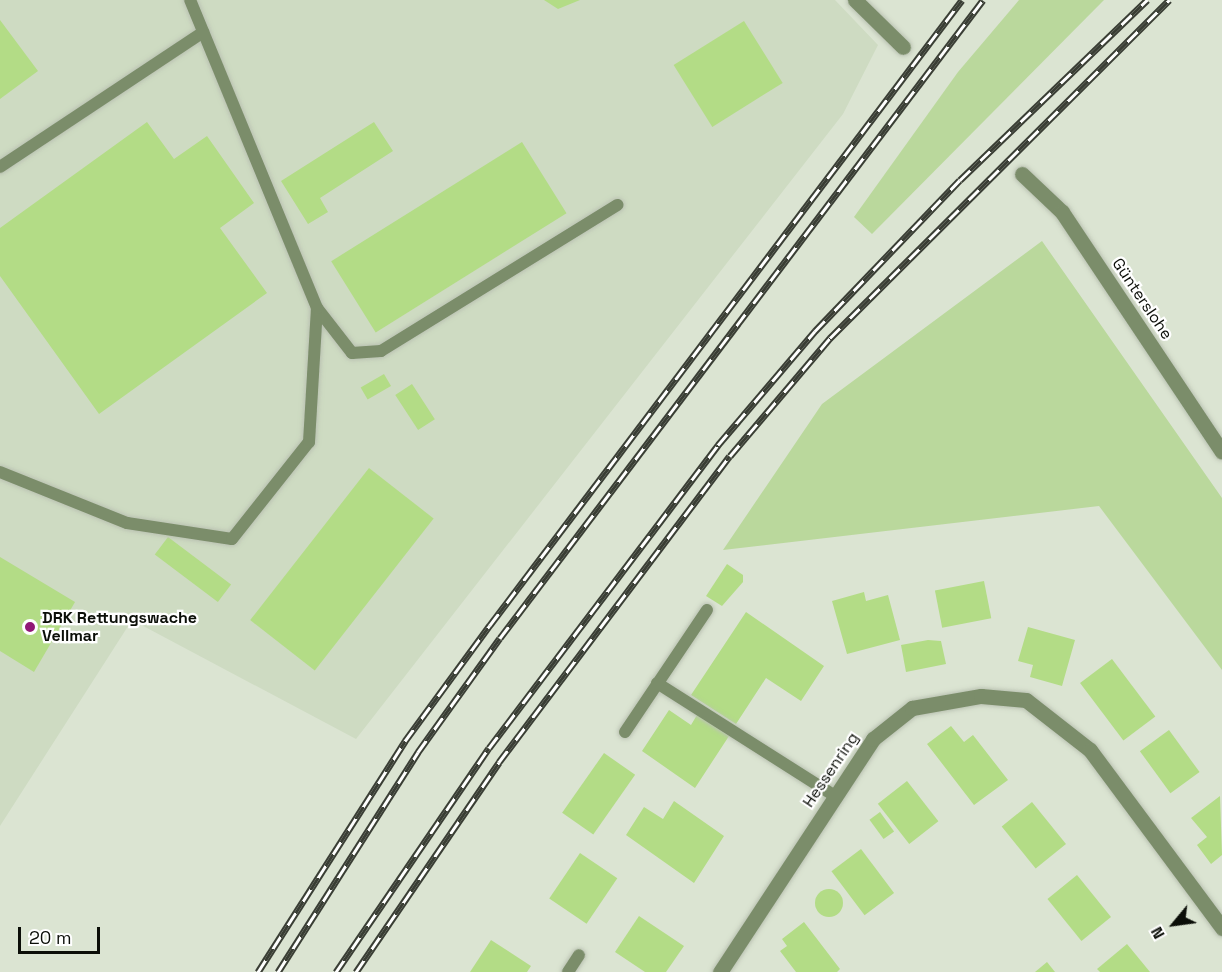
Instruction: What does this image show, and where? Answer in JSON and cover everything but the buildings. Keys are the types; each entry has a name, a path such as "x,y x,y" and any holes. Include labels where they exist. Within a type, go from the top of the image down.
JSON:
{"street":[{"path":"855,0 903,47"},
{"name":"Günterslohe","path":"1022,174 1062,212 1222,452"},
{"name":"Hessenring","path":"720,972 873,739 912,708 981,696 1026,700 1090,750 1222,928"}],"lane":[{"path":"190,0 317,308 352,353 381,351 617,205"},
{"path":"0,167 203,32"},
{"path":"0,472 127,523 232,539 309,442 317,308"},
{"path":"626,732 707,610"},
{"path":"657,683 835,796"},
{"path":"568,972 579,955"}],"shaded area":[{"path":"0,0 835,0 878,45 843,114 356,739 132,620 0,826"}],"green space":[{"path":"1019,0 1104,0 872,234 854,217 958,72"},
{"path":"1042,241 1222,498 1222,670 1099,506 723,550 822,404"}],"railway":[{"path":"258,972 405,741 962,0"},
{"path":"278,972 418,752 500,638 983,0"},
{"path":"336,972 489,748 718,445 815,331 960,180 1147,0"},
{"path":"356,972 499,762 730,456 830,338 1169,0"}],"place":[{"name":"DRK Rettungswache Vellmar","path":"30,627"}]}
